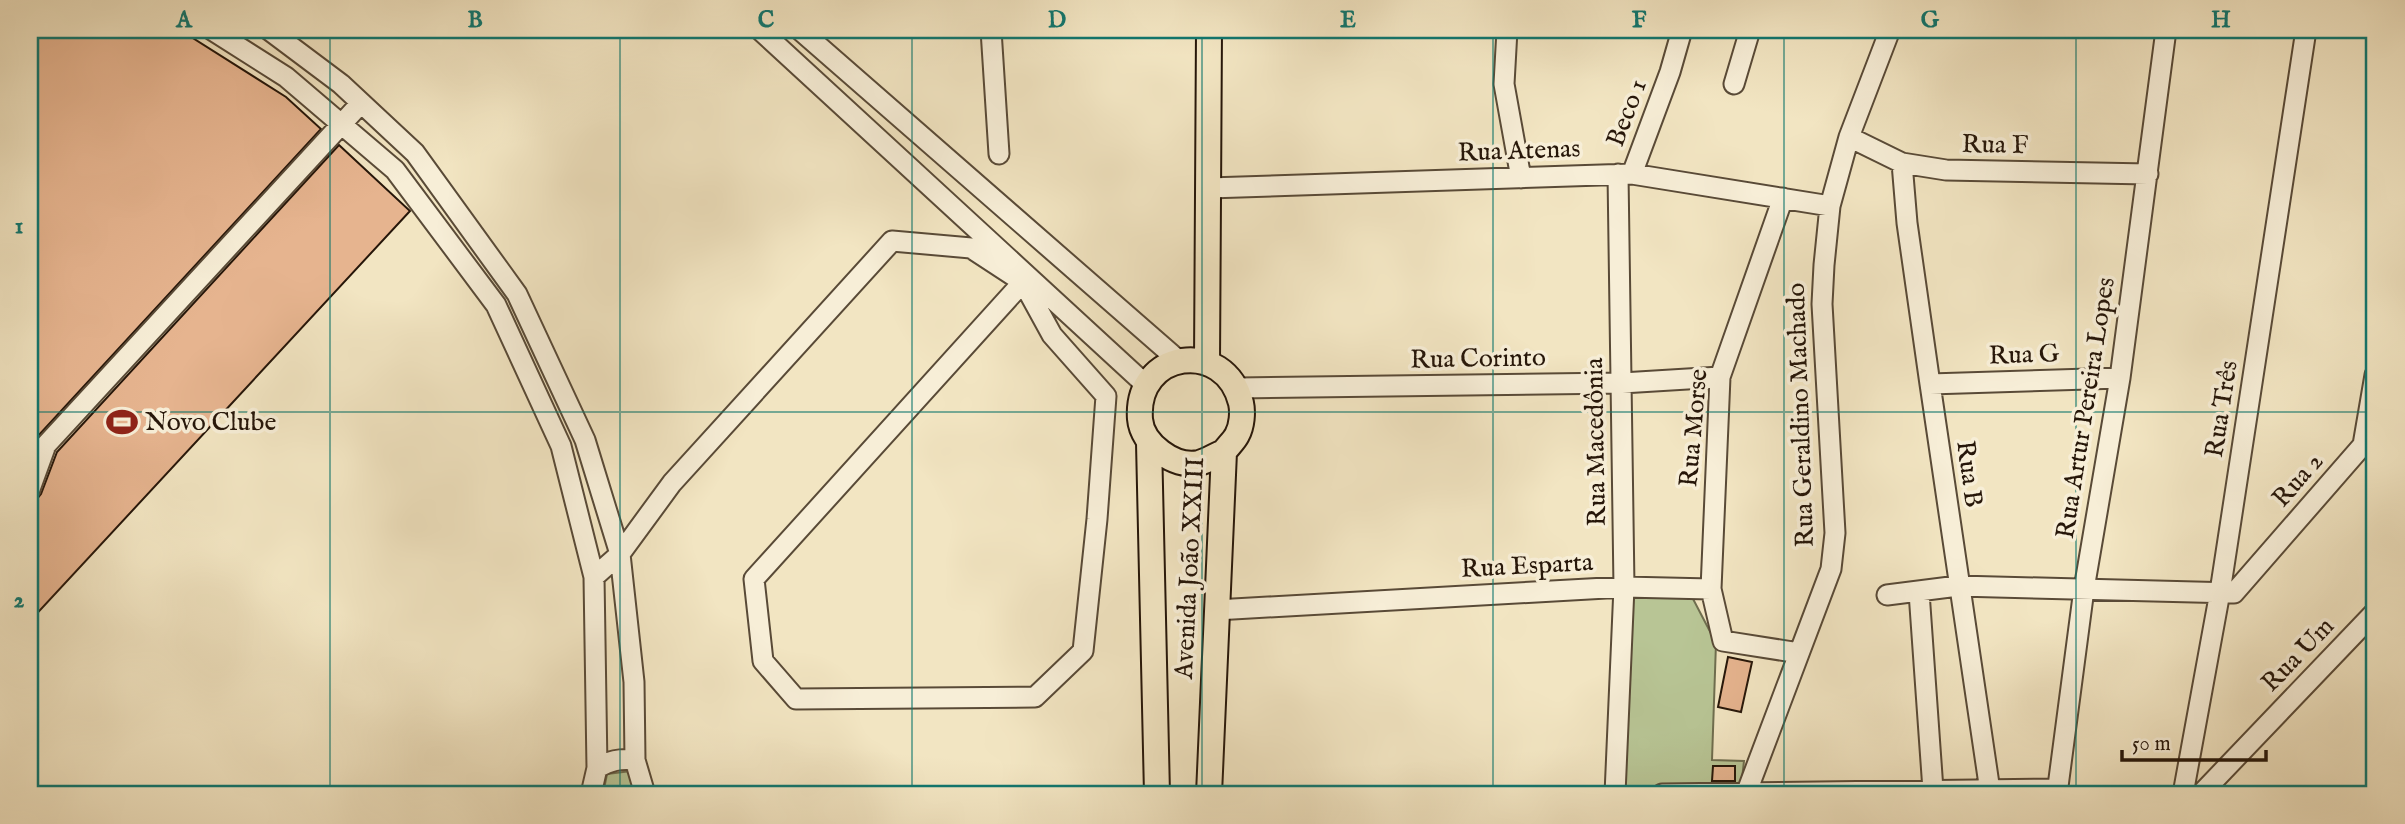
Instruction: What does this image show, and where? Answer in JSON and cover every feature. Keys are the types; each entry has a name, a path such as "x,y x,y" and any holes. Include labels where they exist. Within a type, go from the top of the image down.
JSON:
{"main road":[{"path":"1207,362 1209,30"},
{"path":"1224,452 1198,463 1171,459 1149,443 1140,424 1139,404 1146,384 1157,370 1178,360 1207,362 1225,372 1238,388"},
{"name":"Avenida João XXIII","path":"1209,794 1224,452 1238,433 1243,411 1238,388"},
{"name":"Avenida João XXIII","path":"1149,443 1157,794"}],"street":[{"path":"212,30 286,77 395,170 496,305 561,446 594,577 597,768 591,794"},
{"path":"269,30 341,84 415,153 517,294 585,440 620,554 634,682 635,760 645,794"},
{"path":"760,30 1146,384"},
{"path":"800,30 1178,360"},
{"path":"991,30 999,154"},
{"path":"1507,30 1504,84 1521,178"},
{"name":"Beco 1","path":"1625,174 1670,72 1682,30"},
{"path":"1734,84 1750,30"},
{"name":"Rua Artur Pereira Lopes","path":"2057,791 2084,589 2120,378 2165,30"},
{"name":"Rua Três","path":"2183,794 2220,592 2306,30"},
{"name":"Rua Geraldino Machado","path":"1747,793 1831,569 1835,533 1822,304 1824,265 1830,206 1849,137 1884,31"},
{"path":"30,489 46,445 361,103"},
{"name":"Rua F","path":"1849,137 1902,163 1946,170 2148,174"},
{"name":"Rua B","path":"1902,163 1907,223 1990,791"},
{"name":"Rua Atenas","path":"1209,188 1625,174 1830,206"},
{"name":"Rua Macedônia","path":"1615,794 1624,587 1622,383 1625,174"},
{"name":"Rua Morse","path":"1711,589 1720,377 1783,198"},
{"path":"594,577 620,554 672,483 892,241 971,248 1023,282 1052,335 1107,396 1083,651 1035,697 796,699 763,661 754,579 1023,282"},
{"path":"496,305 517,294"},
{"name":"Rua 2","path":"2220,592 2234,593 2369,448 2375,375"},
{"name":"Rua Corinto","path":"1238,388 1622,383 1720,377"},
{"name":"Rua G","path":"1930,384 2120,378"},
{"path":"1887,596 1958,586 2220,592"},
{"name":"Rua Esparta","path":"1216,610 1624,587 1711,589"},
{"path":"1711,589 1724,641 1799,653"},
{"path":"1919,592 1933,790"},
{"name":"Rua Um","path":"2201,794 2375,612"},
{"path":"597,768 612,760 635,760"},
{"path":"1662,794 2057,791"}],"green space":[{"path":"1629,593 1691,595 1716,643 1712,760 1744,761 1741,788 1623,792"},
{"path":"631,771 640,794 603,794 607,774"}],"building":[{"path":"30,30 180,30 286,97 321,129 37,437 30,454"},
{"path":"339,145 410,211 30,621 30,501 41,494 57,452"},
{"path":"1728,657 1752,662 1741,712 1718,707"},
{"path":"1713,766 1735,766 1735,781 1712,781"}],"place":[{"name":"Novo Clube","path":"122,422"}]}
